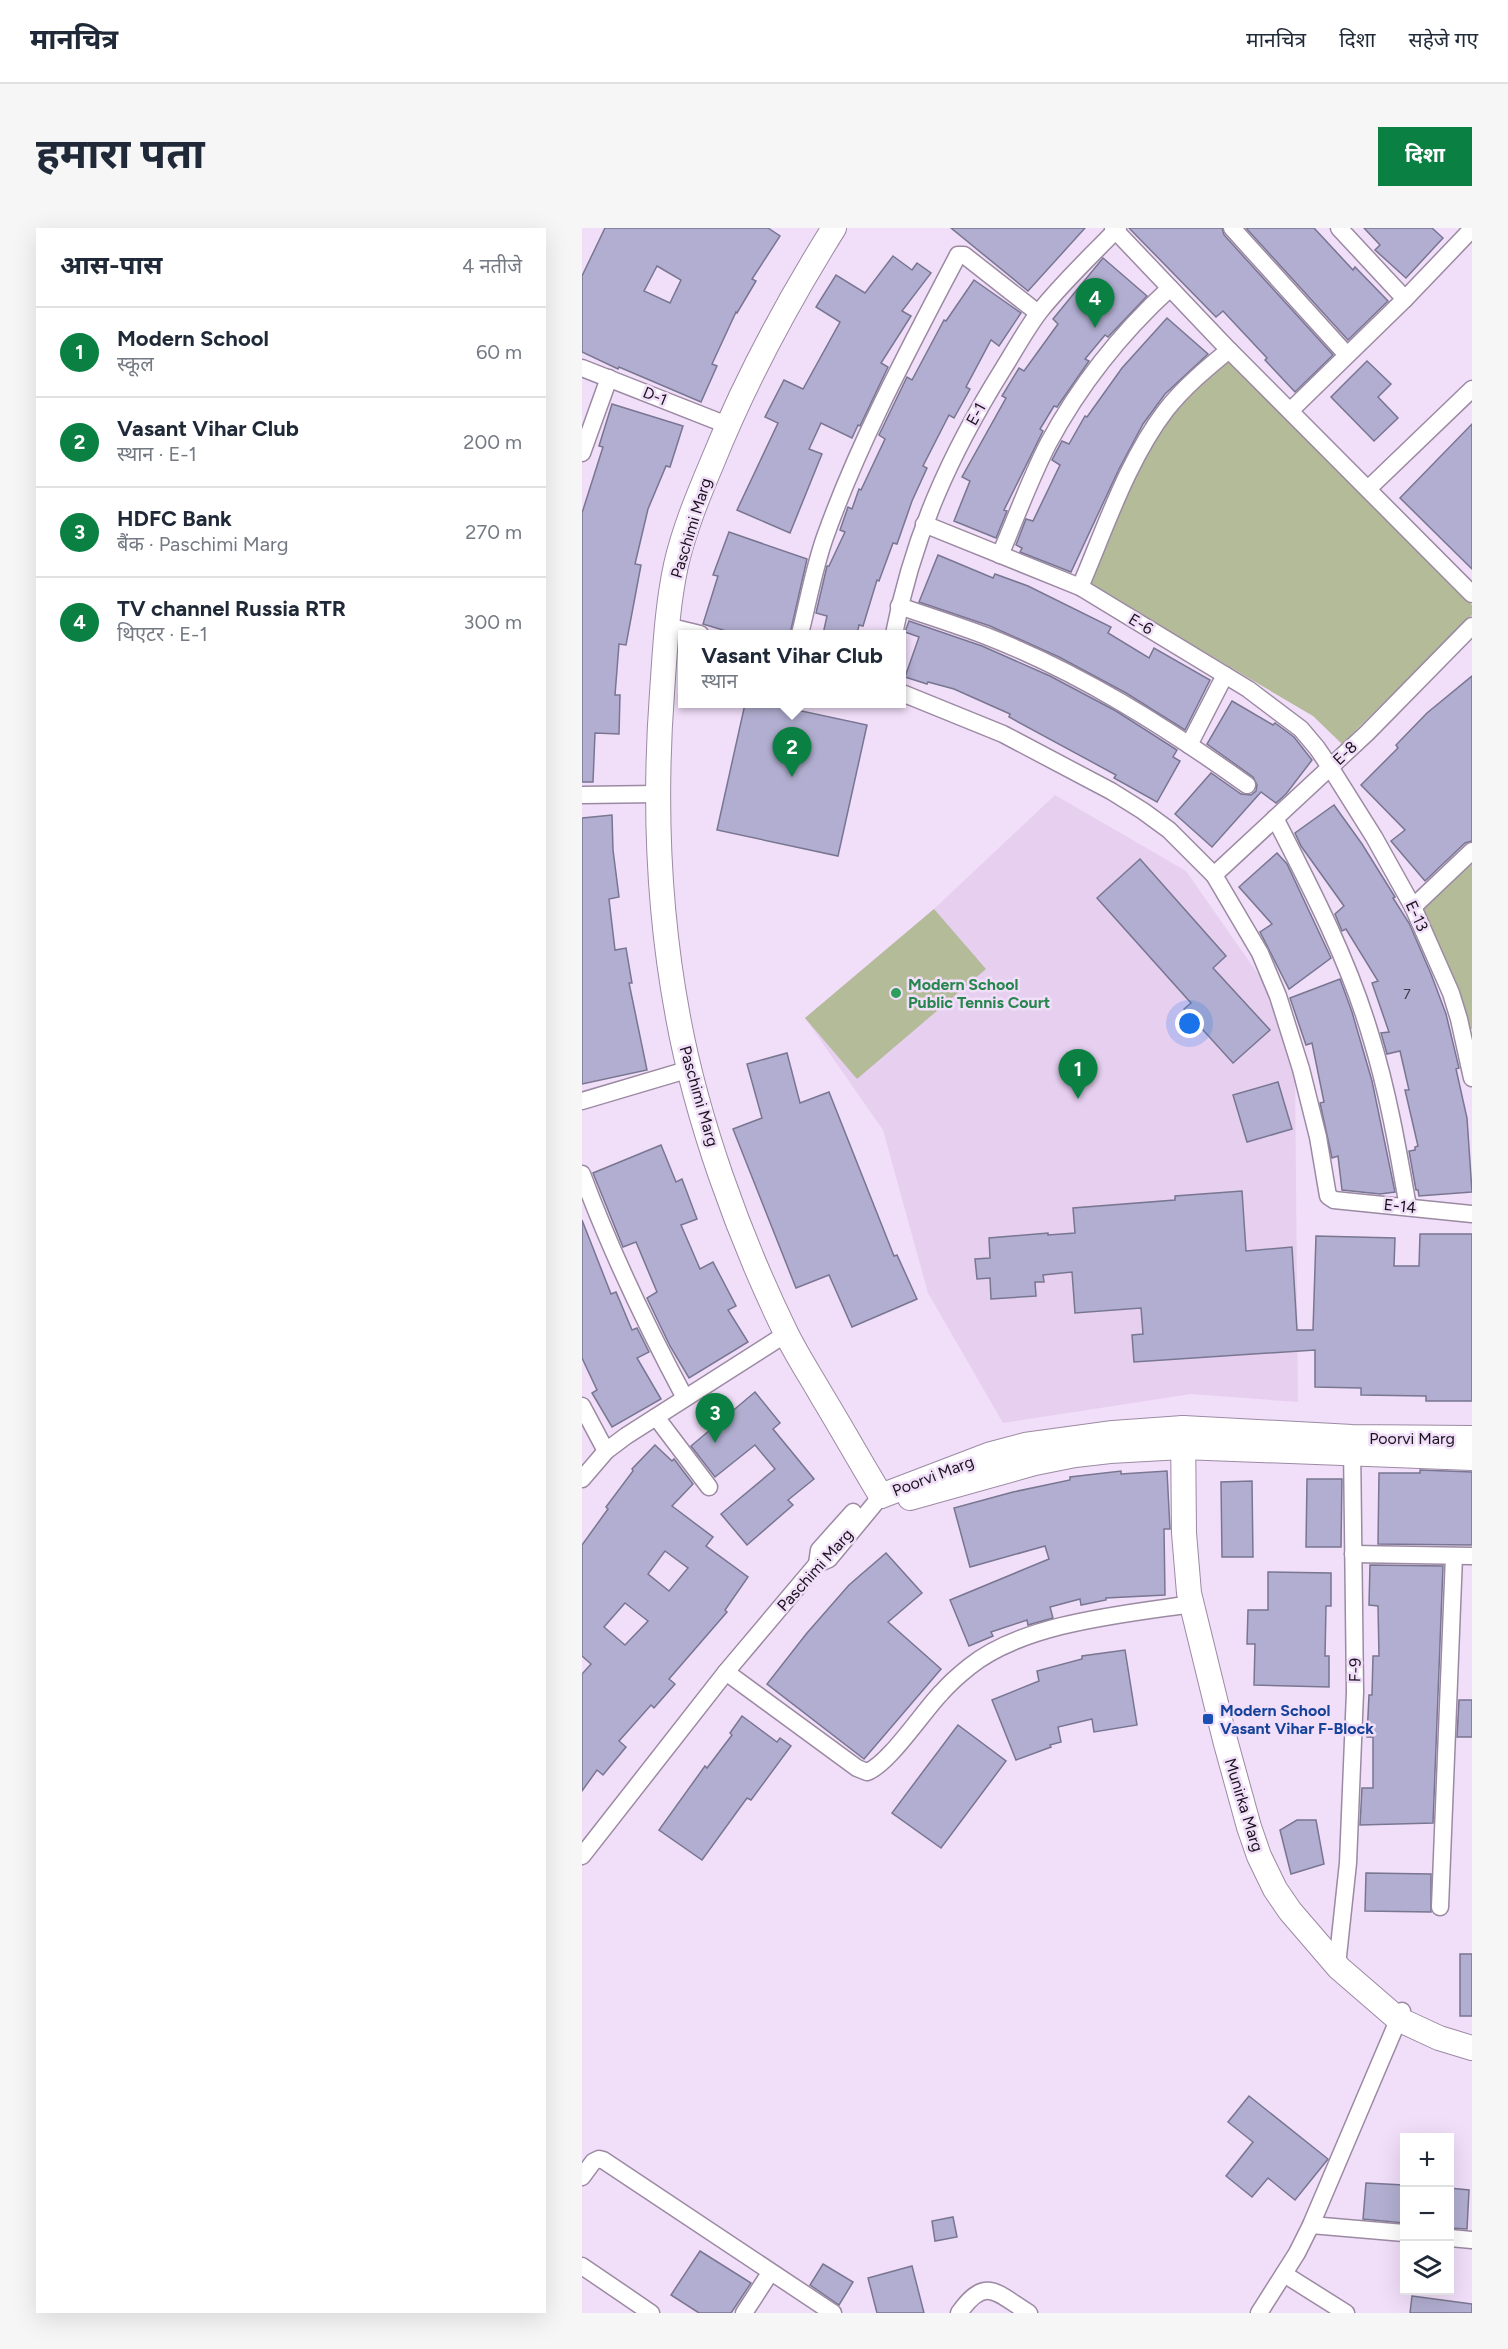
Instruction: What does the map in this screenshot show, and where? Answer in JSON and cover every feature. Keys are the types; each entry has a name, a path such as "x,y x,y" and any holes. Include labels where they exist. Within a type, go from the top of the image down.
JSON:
{"main road":[{"name":"Paschimi Marg","path":"834,228 775,328 727,425 695,503 677,563 667,626 658,738 659,855 666,941 678,1019 690,1069 723,1177 750,1250 786,1334 878,1491"},
{"name":"Poorvi Marg","path":"878,1491 1025,1444 1113,1433 1352,1446 1472,1458"},
{"name":"Munirka Marg","path":"1188,1438 1184,1533 1192,1604 1249,1827 1271,1881 1290,1911 1338,1968 1400,2015 1439,2038 1472,2048"},
{"name":"Munirka Marg","path":"1188,1438 1198,1593 1260,1833 1284,1892 1298,1913 1338,1956 1400,2015 1446,2030 1472,2035"},
{"name":"Poorvi Marg","path":"1352,1446 1472,1438"}],"street":[{"path":"1233,228 1347,355"},
{"path":"1339,228 1405,299"},
{"path":"1116,229 1229,350 1369,488 1472,594"},
{"name":"E-1","path":"895,630 924,524 942,479 961,441 1038,313 1116,229"},
{"path":"1290,411 1405,299 1462,232"},
{"path":"801,630 819,557 840,496 880,408 958,255 964,255 1038,313"},
{"path":"1000,555 1047,446 1075,397 1118,339 1170,288"},
{"path":"1080,587 1136,457 1150,433 1174,401 1229,350"},
{"name":"D-1","path":"582,368 727,425"},
{"path":"582,453 609,378"},
{"path":"1369,488 1472,389"},
{"name":"E-6","path":"924,524 1080,587 1225,675 1276,709 1301,729 1330,767"},
{"path":"900,606 986,636 1057,668 1106,694 1189,745 1247,785"},
{"path":"667,626 684,630"},
{"name":"E-8","path":"1214,875 1330,767 1472,626"},
{"path":"1189,745 1225,675"},
{"path":"906,695 1003,734 1111,791 1168,830 1214,875"},
{"name":"E-13","path":"1330,767 1374,837 1413,907 1451,993 1469,1046 1472,1078"},
{"path":"582,795 657,794"},
{"path":"1275,818 1314,897 1358,996 1382,1077 1408,1207"},
{"path":"1413,907 1472,851"},
{"name":"E-14","path":"1214,875 1260,953 1278,996 1301,1069 1318,1137 1328,1196 1334,1200 1472,1214"},
{"path":"582,1101 690,1069"},
{"path":"582,1174 616,1261 685,1398"},
{"path":"582,1479 606,1451 786,1334"},
{"path":"582,1406 606,1451"},
{"path":"656,1417 709,1487"},
{"name":"F-9","path":"1338,1956 1346,1902 1356,1657 1352,1446"},
{"name":"Paschimi Marg","path":"582,1856 726,1672 817,1564 819,1550 878,1491"},
{"path":"1353,1554 1472,1556"},
{"path":"1440,1907 1454,1557"},
{"path":"726,1672 857,1768 867,1772 881,1763 942,1692 970,1666 1000,1647 1066,1625 1115,1615 1192,1604"},
{"path":"1259,2313 1311,2225 1400,2015"},
{"path":"582,2177 593,2162 603,2160 832,2313"},
{"path":"1311,2225 1400,2234"},
{"path":"1454,2238 1472,2240"},
{"path":"582,2266 651,2313"},
{"path":"744,2313 770,2273"},
{"path":"1284,2274 1346,2313"},
{"path":"959,2313 970,2298 983,2290 992,2290 1029,2313"}],"shaded area":[{"path":"1055,795 1186,871 1263,981 1295,1069 1298,1402 1191,1394 1003,1423 928,1293 883,1130 805,1018 934,909"}],"green space":[{"path":"1227,360 1472,605 1472,615 1342,744 1313,716 1087,583 1143,459 1168,418"},
{"path":"1472,856 1472,1029 1466,1029 1419,905"},
{"name":"Modern School Public Tennis Court","path":"934,909 986,969 857,1079 805,1018"}],"building":[{"path":"605,228 768,228 780,236 752,279 756,281 736,312 712,364 717,366 701,402 582,352 582,276","holes":["657,266 681,280 670,303 644,291"]},
{"path":"951,228 1085,228 1028,291"},
{"path":"1129,228 1222,228 1224,235 1333,355 1295,392 1223,311 1216,317"},
{"path":"1246,228 1314,228 1353,270 1355,267 1388,301 1348,340"},
{"path":"1364,228 1432,228 1443,238 1406,278 1375,250 1380,245"},
{"path":"893,256 912,270 917,263 931,273 902,311 911,316 881,363 888,367 860,426 858,425 852,438 821,423 809,449 822,454 790,533 737,510 778,423 765,417 784,380 803,389 840,322 816,307 836,275 865,293"},
{"path":"1103,258 1147,296 1108,337 1105,335 1085,359 1089,361 1057,407 1054,406 1040,429 1043,431 1004,510 1007,511 996,538 954,521 970,481 962,477 1006,398 1002,396 1019,368 1024,371 1058,324 1053,319"},
{"path":"974,280 1021,313 999,346 991,340 966,387 970,389 954,418 949,415 923,466 927,468 912,501 897,544 893,543 879,581 877,580 863,626 859,625 858,630 824,630 827,616 816,613 827,566 845,532 840,530 848,507 852,509 859,489 861,490 885,439 879,435 907,377 912,380 944,320 946,321"},
{"path":"1167,318 1208,354 1165,394 1143,424 1119,469 1071,572 1020,552 1022,548 1016,545 1026,519 1033,521 1060,465 1052,460 1062,441 1069,444 1085,416 1087,417 1122,368"},
{"path":"1367,361 1391,384 1378,397 1398,418 1374,441 1331,397"},
{"path":"612,404 683,426 670,467 666,466 648,509 635,564 641,565 626,645 619,644 615,695 620,695 619,734 595,733 593,782 582,782 582,513 603,447 599,446"},
{"path":"1472,424 1472,569 1400,498"},
{"path":"729,532 807,559 791,630 723,630 703,624 718,576 713,575"},
{"path":"938,555 993,578 995,574 1028,586 1111,627 1108,633 1149,658 1154,648 1210,680 1185,730 1126,693 1059,657 990,626 919,602"},
{"path":"909,621 982,646 1050,676 1116,711 1177,750 1173,757 1180,761 1157,802 1114,778 1116,775 1009,717 1010,714 954,689 906,677 919,637 906,632"},
{"path":"1472,676 1472,841 1465,843 1425,881 1391,841 1405,830 1361,785 1398,748 1396,745 1427,713"},
{"path":"1232,701 1273,725 1275,723 1294,737 1312,760 1286,794 1276,803 1261,792 1212,847 1175,814 1211,773 1241,794 1251,795 1256,791 1257,785 1253,777 1207,744"},
{"path":"744,708 788,708 867,725 838,856 717,830"},
{"path":"1334,805 1362,844 1409,923 1446,1014 1459,1068 1456,1069 1467,1118 1472,1192 1419,1196 1416,1190 1409,1151 1415,1150 1418,1146 1405,1090 1409,1090 1400,1051 1387,1054 1381,1033 1389,1032 1372,983 1378,981 1346,929 1342,931 1335,914 1344,906 1301,846 1295,833"},
{"path":"612,815 613,850 619,897 609,899 615,950 626,948 632,983 629,983 647,1070 582,1084 582,818"},
{"path":"1277,853 1287,864 1331,958 1289,989 1260,932 1272,924 1239,887"},
{"path":"1140,859 1226,956 1213,968 1270,1030 1233,1063 1184,1009 1191,1003 1097,898"},
{"path":"1340,979 1372,1081 1395,1192 1380,1194 1342,1190 1338,1156 1332,1158 1320,1103 1324,1102 1312,1043 1306,1045 1290,998"},
{"path":"787,1053 800,1103 829,1092 894,1256 897,1255 917,1299 852,1327 829,1275 796,1288 733,1129 762,1118 747,1064"},
{"path":"1278,1082 1292,1129 1247,1142 1233,1095"},
{"path":"661,1145 676,1182 682,1179 697,1219 681,1225 700,1269 713,1262 736,1306 728,1310 748,1342 689,1378 670,1346 647,1298 657,1292 636,1242 623,1247 593,1173"},
{"path":"1242,1191 1246,1251 1292,1247 1297,1330 1313,1330 1316,1236 1395,1238 1394,1266 1419,1266 1420,1234 1472,1234 1472,1401 1426,1401 1426,1396 1361,1395 1361,1388 1315,1387 1315,1350 1134,1362 1132,1335 1143,1334 1141,1308 1075,1313 1072,1272 1043,1275 1044,1282 1035,1282 1036,1296 991,1299 990,1278 977,1279 975,1259 990,1258 989,1238 1075,1233 1073,1208 1175,1200 1175,1196"},
{"path":"582,1220 611,1294 616,1292 632,1330 637,1328 649,1352 637,1358 661,1399 612,1427 592,1393 597,1390 582,1358"},
{"path":"755,1392 780,1423 773,1429 814,1479 788,1500 793,1505 747,1545 721,1514 775,1469 755,1445 715,1477 691,1446"},
{"path":"655,1445 672,1461 674,1459 693,1484 672,1506 713,1537 706,1546 748,1577 725,1610 727,1612 669,1679 675,1684 654,1708 651,1705 619,1741 626,1747 603,1775 597,1770 582,1791 582,1674 591,1664 582,1656 582,1545 608,1509 606,1507 633,1471 632,1469","holes":["665,1551 688,1568 669,1591 648,1574","625,1603 648,1621 625,1645 604,1627"]},
{"path":"1420,1470 1472,1472 1472,1545 1378,1544 1379,1473 1420,1473"},
{"path":"1121,1471 1121,1474 1167,1471 1170,1529 1164,1529 1165,1595 1106,1598 1106,1600 1081,1605 1080,1599 1050,1607 1053,1618 1028,1625 1027,1620 991,1632 993,1636 969,1646 950,1600 1049,1559 1045,1546 970,1567 954,1508 1070,1480 1070,1477"},
{"path":"1307,1479 1342,1479 1341,1547 1306,1547"},
{"path":"1252,1481 1253,1557 1222,1557 1221,1482"},
{"path":"886,1553 922,1593 888,1622 941,1669 864,1759 767,1684 849,1585"},
{"path":"1370,1565 1443,1566 1433,1823 1360,1825 1362,1788 1373,1788 1373,1737 1367,1737 1369,1695 1372,1695 1373,1656 1379,1656 1378,1606 1369,1605"},
{"path":"1268,1572 1331,1573 1331,1606 1326,1606 1325,1656 1329,1656 1329,1687 1254,1685 1255,1644 1247,1644 1248,1610 1268,1610"},
{"path":"1125,1650 1137,1725 1094,1732 1092,1719 1058,1727 1061,1742 1016,1760 992,1700 1039,1681 1037,1671 1082,1659 1082,1656"},
{"path":"1459,1700 1472,1700 1472,1737 1457,1737"},
{"path":"742,1716 777,1742 780,1738 791,1746 751,1800 747,1798 702,1860 659,1830 705,1766 707,1768 732,1735 730,1733"},
{"path":"958,1725 1006,1761 941,1848 892,1813"},
{"path":"1297,1820 1316,1820 1324,1864 1291,1874 1280,1830"},
{"path":"1366,1873 1431,1874 1431,1912 1365,1911"},
{"path":"1460,1954 1472,1954 1472,2016 1460,2016"},
{"path":"1249,2096 1328,2159 1295,2200 1268,2178 1252,2197 1226,2176 1253,2142 1228,2122"},
{"path":"1366,2183 1400,2185 1400,2223 1363,2219"},
{"path":"1454,2188 1469,2190 1467,2229 1454,2228"},
{"path":"953,2217 957,2237 935,2241 932,2221"},
{"path":"700,2251 751,2283 731,2313 699,2313 671,2295"},
{"path":"823,2264 853,2282 839,2305 810,2285"},
{"path":"912,2266 924,2313 877,2313 868,2278"},
{"path":"1412,2296 1472,2304 1472,2313 1410,2313"}],"place":[{"name":"TV channel Russia RTR","path":"1095,328"},
{"name":"Vasant Vihar Club","path":"792,777"},
{"name":"Modern School Public Tennis Court","path":"896,993"},
{"name":"Modern School","path":"1078,1099"},
{"name":"HDFC Bank","path":"715,1443"},
{"name":"Modern School Vasant Vihar F-Block","path":"1208,1719"}]}
